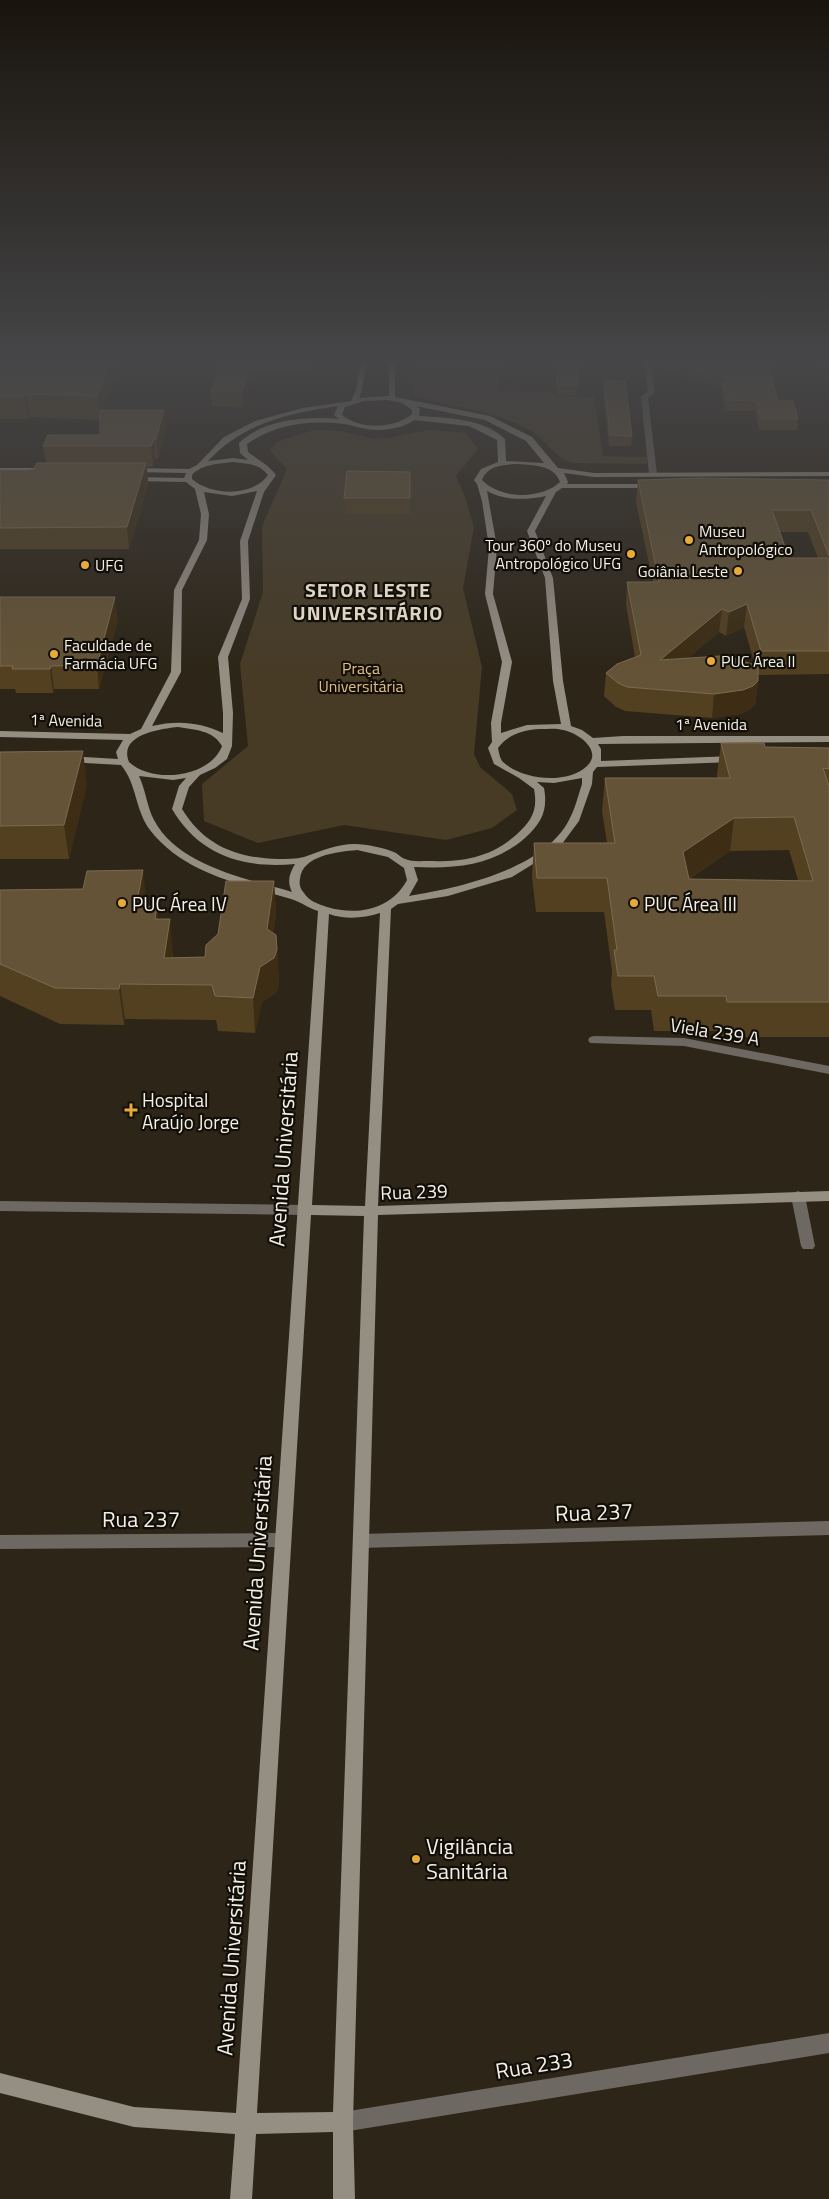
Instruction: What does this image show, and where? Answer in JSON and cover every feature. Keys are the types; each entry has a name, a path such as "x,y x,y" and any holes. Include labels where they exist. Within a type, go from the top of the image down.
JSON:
{"main road":[{"path":"188,480 200,464"},
{"path":"118,470 195,468 209,464"},
{"path":"57,758 124,763 132,770 161,778 195,775 221,762 227,752 228,713 223,657 246,599 244,541 260,492 272,475 270,470 258,464"},
{"path":"405,862 445,866 473,863 496,856 516,842 539,819 542,801 539,788 497,762 494,755 497,742 496,723 507,662 489,594 492,547 486,501 478,480 479,474 484,470 507,464"},
{"path":"535,464 554,469 594,474 829,474"},
{"path":"550,464 563,477 564,482 557,489 531,531 548,578 553,606 558,682 566,727"},
{"path":"0,470 52,470"},
{"path":"127,479 188,480 199,489 234,493 266,484"},
{"path":"480,484 493,492 513,496 528,496 557,489 660,486"},
{"path":"145,730 176,672 178,590 203,540 205,514 199,489"},
{"path":"195,775 184,786 177,809 182,820 205,843 259,862 286,863 306,860 338,848 358,847 376,849 393,854 405,862 412,872 413,882 409,892 399,901 386,908 352,914 324,911 302,899 232,879 172,849 152,826 141,801 136,775 124,763 121,754 124,745 132,737 145,730 170,725 195,725 221,735 227,743"},
{"path":"399,901 448,893 508,874 555,846 574,821 591,767 598,757 598,749 592,741 566,727 526,727 513,731 497,742"},
{"name":"1ª Avenida","path":"0,734 132,737"},
{"name":"1ª Avenida","path":"592,741 623,739 829,739"},
{"path":"719,739 725,759"},
{"name":"1ª Avenida","path":"520,776 545,780 564,778 591,767 744,759"},
{"path":"302,899 296,889 294,879 298,869 306,860"},
{"path":"344,2192 343,2122 371,1211 386,908"},
{"name":"Avenida Universitária","path":"241,2199 324,911"},
{"name":"Rua 239","path":"305,1210 371,1211 829,1196"},
{"name":"Rua 233","path":"0,2083 134,2117 246,2124 343,2122"}],"street":[{"path":"652,464 653,474"},
{"name":"Viela 239 A","path":"594,1040 684,1042 829,1070"},
{"path":"798,1196 808,1246"},
{"name":"Rua 239","path":"0,1206 305,1210"},
{"name":"Rua 237","path":"361,1541 829,1528"},
{"name":"Rua 237","path":"0,1542 283,1540"},
{"name":"Rua 233","path":"343,2122 829,2043"}],"green space":[{"name":"Praça Universitária","path":"282,464 466,464 456,476 474,527 463,588 482,667 474,754 480,767 512,794 517,810 492,828 446,840 344,825 258,843 204,821 202,784 248,746 240,664 263,592 262,526 287,469"}],"building":[{"path":"37,464 146,464 127,527 0,528 0,470 34,469"},
{"path":"347,471 410,472 410,498 344,498"},
{"path":"699,478 829,480 829,556 811,510 772,510 789,558 829,558 829,651 761,651 747,604 729,612 722,609 660,660 720,656 733,658 758,666 758,681 753,686 743,690 714,694 627,687 618,683 606,673 617,664 641,655 627,582 659,582 638,480"},
{"name":"Faculdade de Farmácia UFG","path":"0,597 115,597 97,665 51,666 50,669 12,669 13,666 0,666"},
{"path":"721,743 764,743 765,747 829,748 829,769 823,768 829,786 829,1002 727,1002 726,996 658,996 654,976 618,976 614,950 617,950 607,878 537,878 534,843 615,843 605,778 730,778","holes":["794,817 813,881 689,879 683,852 734,818"]},
{"path":"83,751 64,825 0,826 0,752"},
{"path":"143,870 136,907 157,906 155,919 170,919 164,958 205,957 206,945 218,934 226,881 274,881 267,929 276,935 277,950 274,958 260,967 253,998 215,996 212,985 120,984 119,989 55,988 0,964 0,890 83,889 87,871"}],"place":[{"name":"Museu Antropológico","path":"689,540"},
{"name":"Tour 360º do Museu Antropológico UFG","path":"631,554"},
{"name":"UFG","path":"85,565"},
{"name":"Goiânia Leste","path":"738,571"},
{"name":"Faculdade de Farmácia UFG","path":"54,654"},
{"name":"PUC Área II","path":"711,661"},
{"name":"PUC Área IV","path":"122,903"},
{"name":"PUC Área III","path":"634,903"},
{"name":"Hospital Araújo Jorge","path":"131,1110"},
{"name":"Vigilância Sanitária","path":"416,1859"}],"district":[{"name":"SETOR LESTE UNIVERSITÁRIO","path":"368,600"}]}
